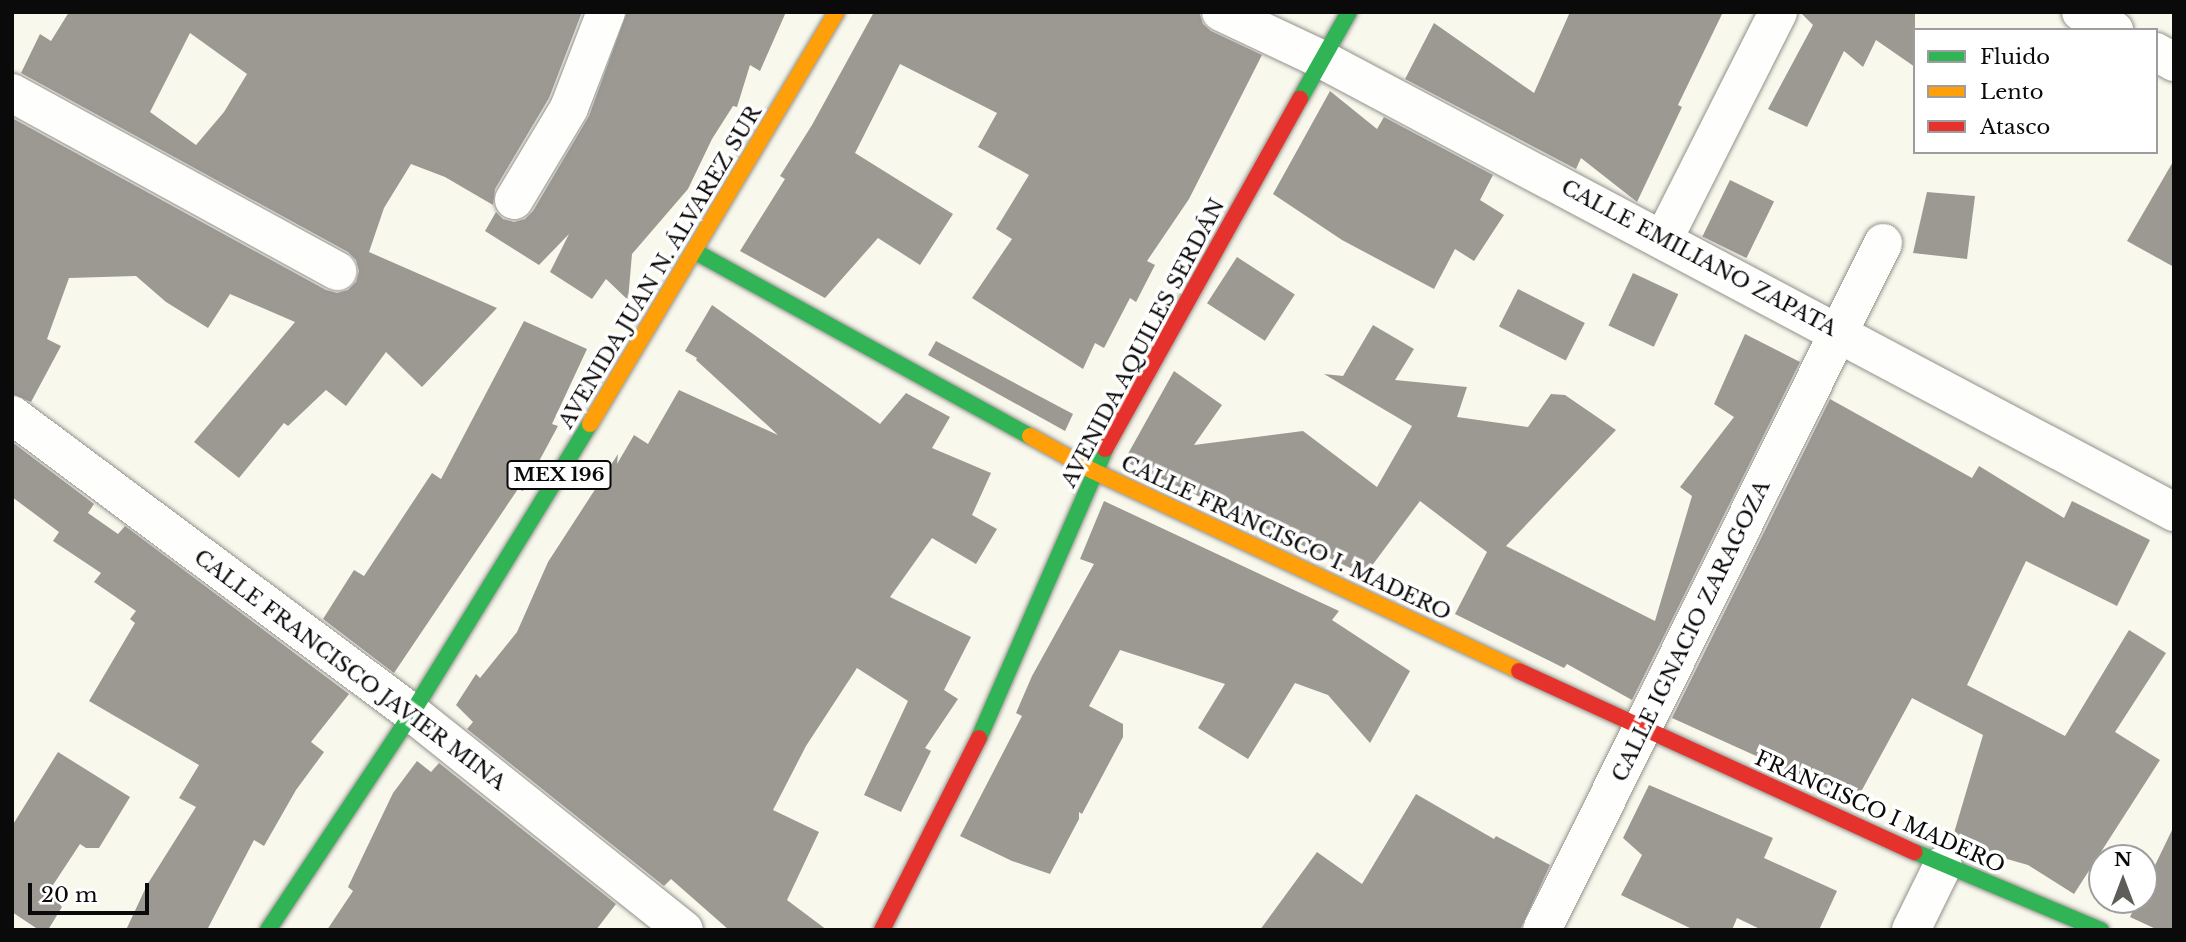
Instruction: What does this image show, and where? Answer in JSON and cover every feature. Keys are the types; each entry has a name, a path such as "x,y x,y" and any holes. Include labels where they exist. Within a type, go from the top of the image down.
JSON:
{"main road":[{"name":"AVENIDA JUAN N. ÁLVAREZ SUR","path":"268,930 412,713 696,252 837,12"},
{"name":"AVENIDA AQUILES SERDÁN","path":"882,930 999,698 1093,471 1349,12"},
{"name":"CALLE FRANCISCO I. MADERO","path":"696,252 1093,471 1643,729"},
{"name":"FRANCISCO I MADERO","path":"1643,729 1943,865 2101,930"}],"street":[{"path":"514,200 569,108 606,12"},
{"name":"CALLE EMILIANO ZAPATA","path":"1221,12 1323,60 1840,332 2174,512"},
{"path":"1663,240 1777,12"},
{"path":"2081,12 2110,28"},
{"path":"2158,53 2174,62"},
{"path":"12,93 337,271"},
{"name":"CALLE IGNACIO ZARAGOZA","path":"1542,930 1884,243"},
{"name":"CALLE FRANCISCO JAVIER MINA","path":"12,415 412,713 684,930"},
{"path":"1911,930 1943,865"}],"building":[{"path":"69,12 582,12 549,98 495,189 493,205 445,177 411,164 384,208 369,252 497,308 422,387 386,352 346,406 326,390 288,426 284,423 239,478 194,442 295,322 230,294 208,328 166,302 136,276 69,278 47,339 61,346 31,402 12,394 12,118 326,290 337,293 348,290 356,282 359,271 356,260 348,252 21,73 40,34 51,41","holes":["190,33 247,74 224,112 196,145 150,112"]},
{"path":"627,12 786,12 760,71 750,65 737,107 733,106 712,139 688,189 632,254 628,300 606,279 592,299 550,272 569,234 539,265 485,231 496,212 503,219 514,222 525,219 533,211 589,116"},
{"path":"874,12 1199,12 1203,24 1211,31 1262,55 1189,199 1147,261 1155,265 1136,302 1130,298 1104,348 1095,343 1083,369 972,298 1012,239 996,229 1029,175 978,147 997,113 900,64 855,153 953,214 920,265 878,238 825,298 740,251 785,179 780,176 812,125"},
{"path":"1570,12 1723,12 1678,105 1682,107 1637,202 1581,158 1576,169 1405,79 1434,23 1534,93"},
{"path":"1800,12 1915,12 1913,66 1876,40 1863,67 1844,51 1807,127 1768,109 1813,25"},
{"path":"1330,91 1377,129 1384,117 1493,175 1480,200 1504,215 1474,261 1455,249 1434,289 1342,240 1273,194"},
{"path":"2174,160 2174,267 2127,241"},
{"path":"1730,180 1774,201 1746,258 1702,237"},
{"path":"1927,192 1975,196 1967,259 1913,253"},
{"path":"1237,257 1295,295 1265,341 1207,303"},
{"path":"1633,273 1678,294 1654,347 1608,326"},
{"path":"1518,289 1585,323 1566,360 1499,326"},
{"path":"712,305 880,424 906,393 950,417 932,448 991,473 972,515 997,529 976,564 932,538 890,597 971,637 944,690 958,699 925,748 931,751 901,812 864,795 908,701 857,668 806,746 773,810 819,832 787,900 827,930 729,930 671,879 664,886 467,729 473,722 456,705 476,674 480,678 517,632 548,562 618,454 617,464 634,435 648,444 679,390 778,435 696,360 697,358 685,351"},
{"path":"524,321 587,349 552,424 558,426 523,491 518,489 394,673 323,619 354,570 364,576 432,473 441,479"},
{"path":"1373,325 1414,349 1395,380 1467,387 1457,417 1528,427 1551,394 1565,395 1616,430 1506,546 1655,621 1692,496 1680,487 1734,417 1714,404 1745,334 1800,362 1632,700 1567,664 1564,668 1455,614 1487,552 1420,501 1365,575 1124,461 1174,371 1222,405 1194,445 1303,431 1377,487 1412,426 1324,374 1343,376"},
{"path":"936,341 1073,414 1065,431 928,355"},
{"path":"1830,399 1972,478 1979,466 2064,518 2072,501 2150,540 2117,606 2026,561 1967,685 2065,736 2129,630 2166,653 2115,732 2160,760 2106,844 2088,844 2088,872 2074,894 2028,865 1951,843 1983,735 1912,698 1856,801 1672,718"},
{"path":"12,442 94,504 88,513 118,534 125,526 349,694 311,742 324,752 296,790 264,846 254,840 207,930 126,930 147,885 196,807 179,798 199,765 89,701 135,623 130,619 136,611 94,582 101,573 53,541 59,532 12,497"},
{"path":"1104,501 1339,611 1332,620 1410,671 1370,743 1328,695 1295,683 1248,759 1198,728 1225,684 1120,650 1089,706 1123,724 1123,737 1082,814 1079,812 1079,819 1050,874 1012,861 960,836 1022,716 1016,713 1032,676 1094,564 1080,559"},
{"path":"58,752 130,797 99,848 86,848 80,844 49,891 62,907 48,930 39,930 12,912 12,826"},
{"path":"417,761 431,772 439,763 616,904 596,930 327,930 353,891 348,887 393,793"},
{"path":"1649,785 1773,838 1764,858 1837,891 1819,930 1762,930 1737,918 1732,930 1694,930 1621,895 1642,855 1623,838"},
{"path":"1416,794 1494,839 1496,836 1550,865 1520,930 1260,930 1317,852 1362,884"},
{"path":"2174,826 2174,930 2158,930 2130,917 2131,914 2158,914 2158,859"}],"traffic: fast":[{"path":"1300,99 1349,12"},
{"path":"696,252 1030,436"},
{"path":"268,930 412,713 590,424"},
{"path":"979,738 1105,449"},
{"path":"1915,852 2101,930"}],"traffic: slow":[{"path":"590,424 837,12"},
{"path":"1030,436 1093,471 1519,671"}],"traffic: jam":[{"path":"1105,449 1300,99"},
{"path":"1519,671 1915,852"},
{"path":"882,930 979,738"}]}
